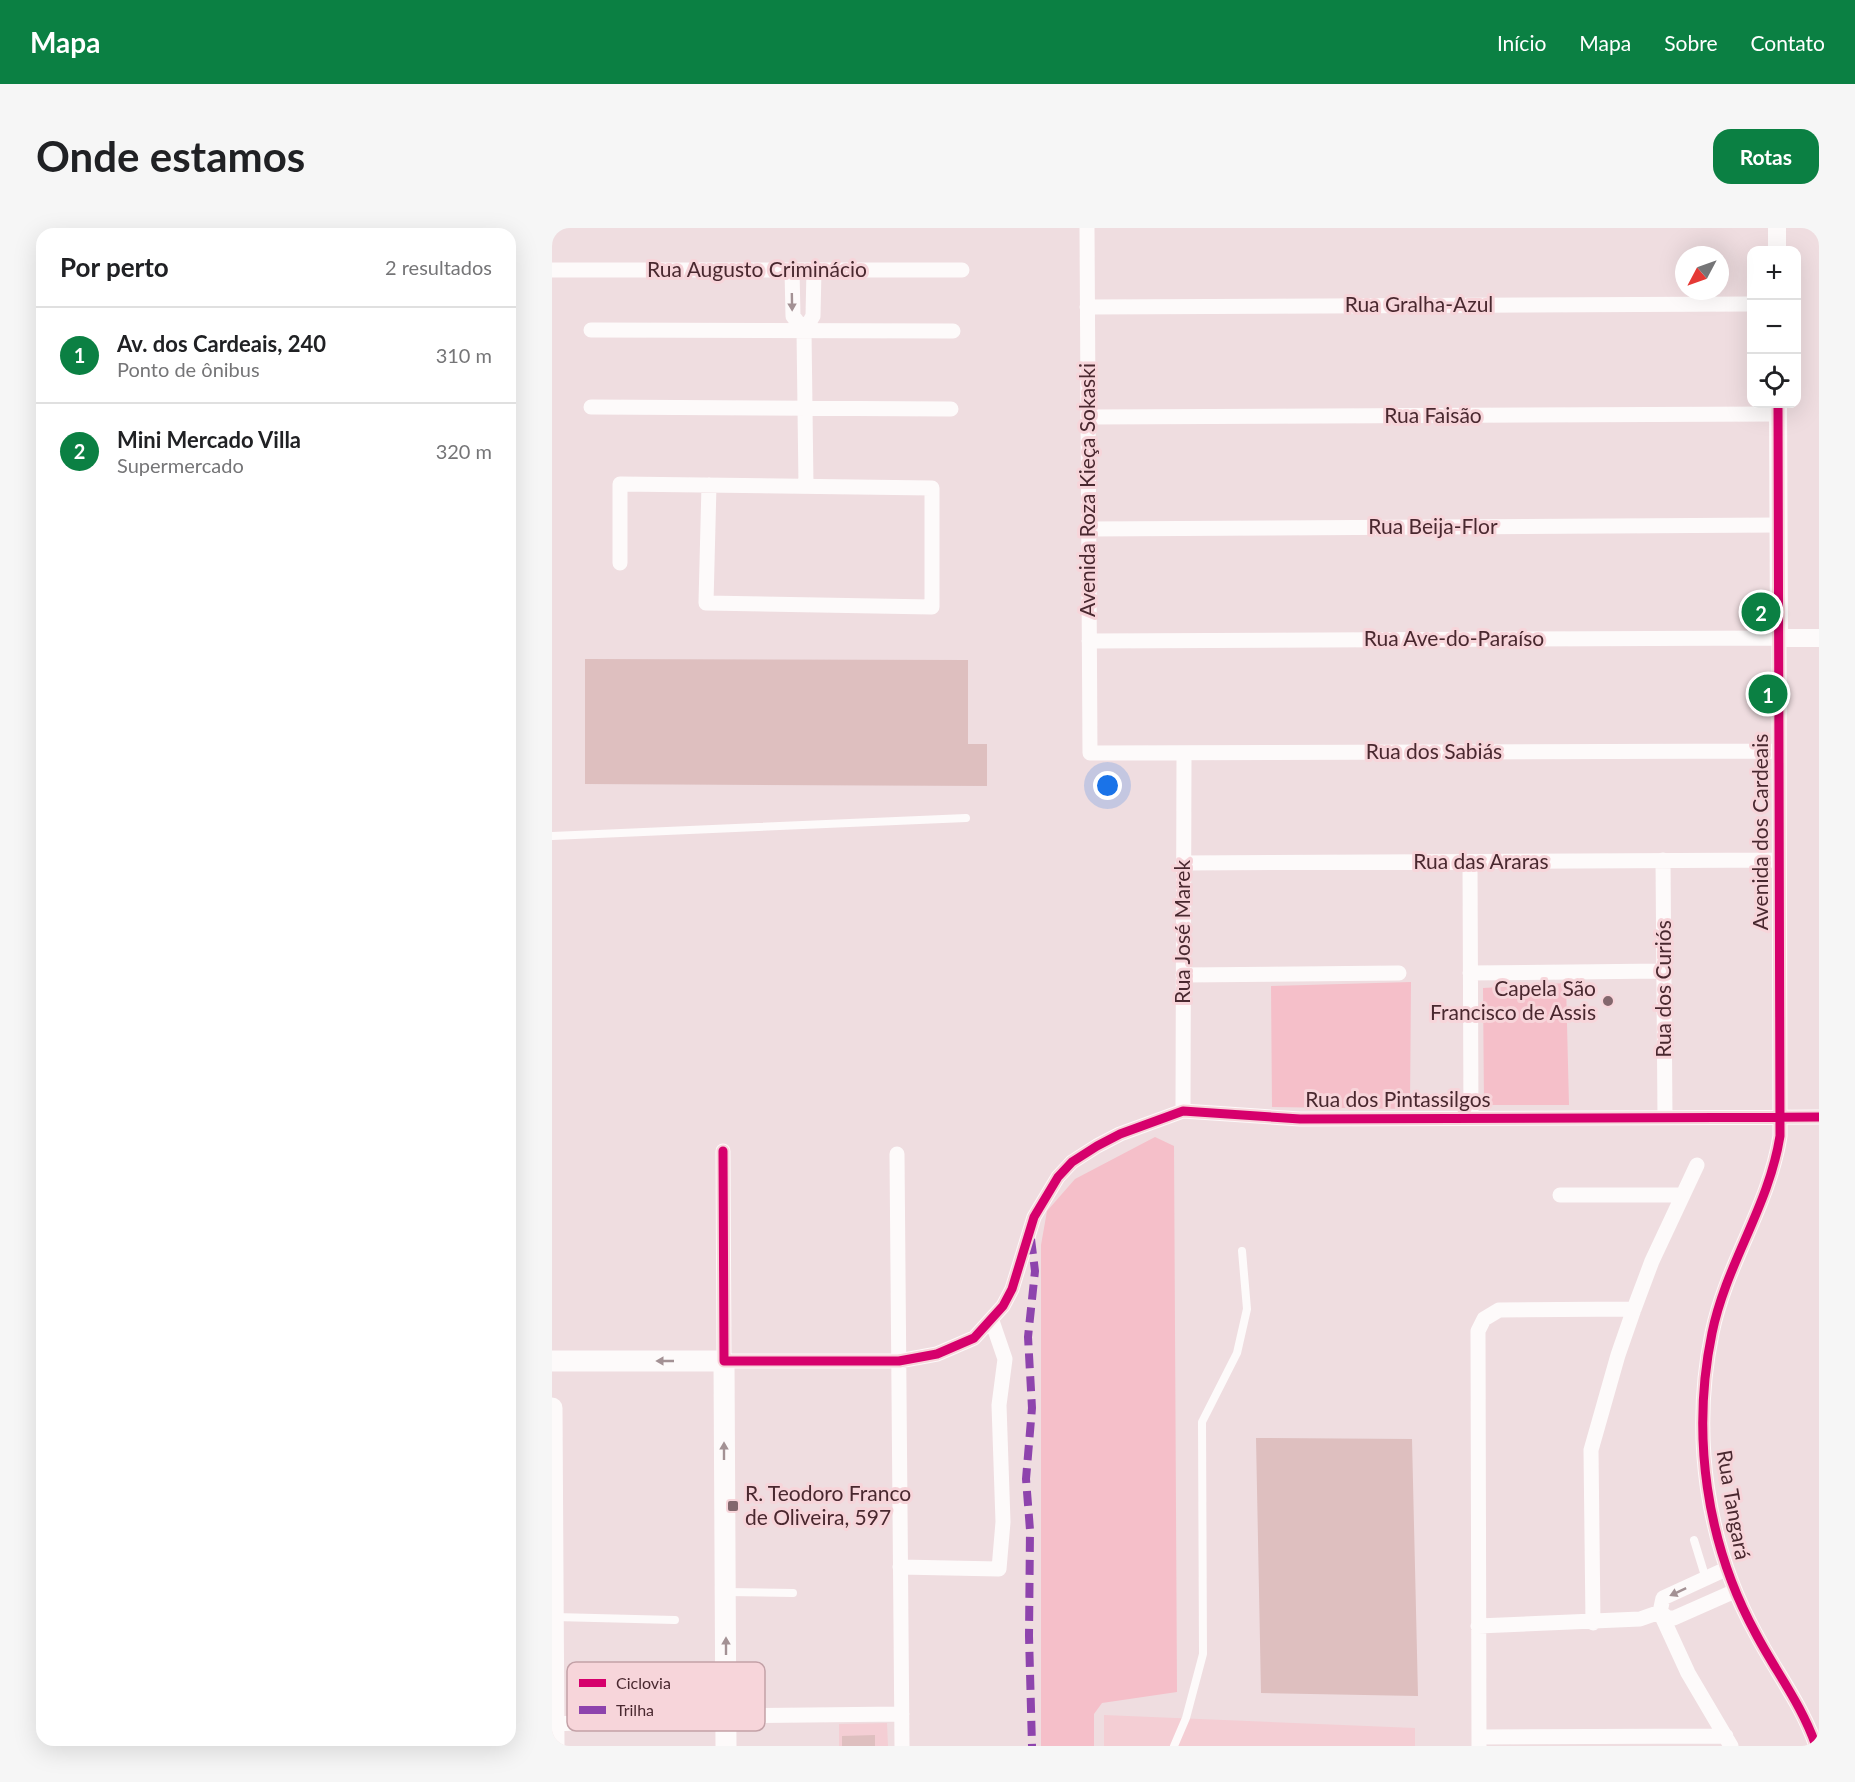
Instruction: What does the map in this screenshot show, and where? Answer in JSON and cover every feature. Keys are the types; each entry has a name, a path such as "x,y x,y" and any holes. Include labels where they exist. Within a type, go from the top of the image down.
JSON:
{"main road":[{"path":"552,1361 724,1361 726,1662"},
{"path":"552,1408 554,1746"}],"street":[{"name":"Avenida Roza Kieça Sokaski","path":"1087,228 1089,753"},
{"path":"1777,228 1777,246"},
{"name":"Rua Augusto Criminácio","path":"552,270 962,270"},
{"path":"792,270 793,316 804,331"},
{"path":"806,486 804,331 813,316 814,270"},
{"name":"Rua Gralha-Azul","path":"1088,307 1747,304"},
{"path":"591,330 952,331"},
{"path":"591,407 951,409"},
{"name":"Rua Faisão","path":"1088,417 1778,409"},
{"name":"Avenida dos Cardeais","path":"1778,409 1781,1117"},
{"path":"620,563 620,484 806,486 932,488 932,607 706,603 709,485"},
{"name":"Rua Beija-Flor","path":"1089,529 1778,525"},
{"name":"Rua Ave-do-Paraíso","path":"1089,641 1819,638"},
{"name":"Rua dos Sabiás","path":"1089,753 1779,751"},
{"name":"Rua José Marek","path":"1183,1111 1184,753"},
{"name":"Rua dos Curiós","path":"1663,860 1665,1118"},
{"name":"Rua das Araras","path":"1183,863 1779,860"},
{"path":"1470,862 1471,1118"},
{"path":"1470,973 1664,971"},
{"path":"1183,975 1399,973"},
{"name":"Rua dos Pintassilgos","path":"724,1361 899,1361 937,1354 974,1338 992,1321 1012,1289 1041,1202 1058,1177 1072,1162 1120,1134 1183,1111 1300,1119 1819,1117"},
{"name":"Rua Tangará","path":"1781,1117 1773,1172 1729,1274 1719,1304 1707,1363 1703,1424 1705,1464 1712,1515 1726,1569 1755,1634 1804,1714 1816,1746"},
{"path":"723,1151 724,1361"},
{"path":"897,1154 902,1746"},
{"path":"1593,1623 1591,1450 1618,1354 1634,1309 1697,1165"},
{"path":"1560,1195 1682,1195"},
{"path":"1634,1309 1505,1309 1488,1316 1480,1325 1477,1338 1479,1741 1728,1741 1689,1673 1660,1612 1664,1598 1726,1569"},
{"path":"900,1568 999,1569 1003,1522 999,1405 1005,1359 992,1321"},
{"path":"1706,1579 1714,1599"},
{"path":"1660,1612 1668,1618 1674,1618 1735,1591"},
{"path":"1478,1626 1593,1623 1640,1619 1660,1612"},
{"path":"765,1716 902,1714"},
{"path":"554,1724 567,1723"}],"lane":[{"path":"552,836 966,818"},
{"path":"1174,1746 1186,1718 1203,1654 1203,1422 1237,1353 1247,1309 1242,1251"},
{"path":"1694,1540 1706,1579"},
{"path":"725,1592 793,1593"},
{"path":"553,1617 675,1620"}],"shaded area":[{"path":"1411,982 1410,1109 1272,1107 1271,986"},
{"path":"1566,983 1569,1105 1484,1105 1483,988"},
{"path":"1155,1137 1174,1146 1177,1692 1102,1703 1094,1714 1094,1746 1041,1746 1041,1245 1047,1211 1075,1179"},
{"path":"1104,1715 1415,1728 1415,1746 1104,1746"},
{"path":"887,1723 888,1746 839,1746 839,1724"}],"building":[{"path":"585,659 968,660 968,744 987,744 987,786 585,784"},
{"path":"1256,1438 1412,1439 1418,1696 1261,1693"},
{"path":"875,1735 875,1746 842,1746 842,1736"}],"marked path":[{"path":"1031,1239 1035,1271 1028,1337 1032,1408 1026,1479 1030,1530 1029,1636 1032,1746"}],"cycle path":[{"path":"1778,408 1780,1136 1767,1187 1718,1308 1706,1371 1703,1410 1704,1449 1707,1488 1725,1563 1756,1634 1796,1703 1816,1746"},
{"path":"723,1151 724,1361 899,1361 937,1354 974,1338 1003,1306 1012,1289 1034,1217 1058,1177 1072,1162 1120,1134 1183,1111 1300,1119 1819,1117"}],"place":[{"name":"Mini Mercado Villa","path":"1761,612"},
{"name":"Av. dos Cardeais, 240","path":"1768,694"},
{"name":"Capela São Francisco de Assis","path":"1608,1001"},
{"name":"R. Teodoro Franco de Oliveira, 597","path":"733,1506"}]}
